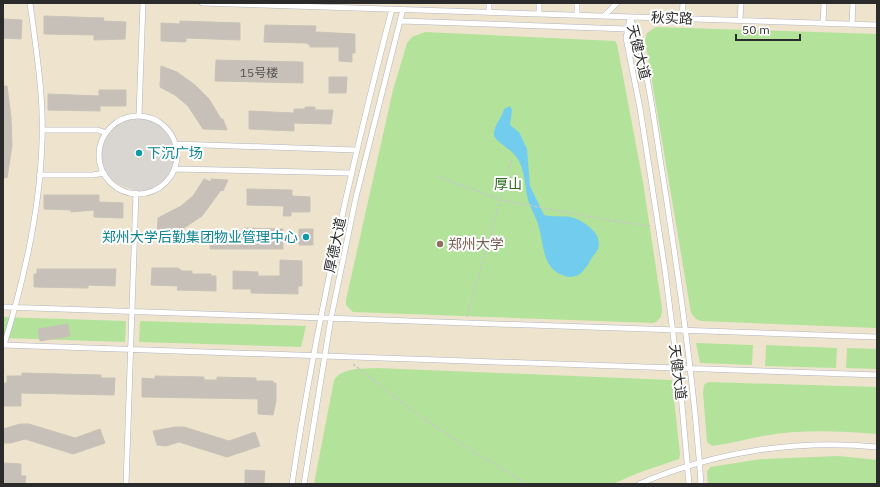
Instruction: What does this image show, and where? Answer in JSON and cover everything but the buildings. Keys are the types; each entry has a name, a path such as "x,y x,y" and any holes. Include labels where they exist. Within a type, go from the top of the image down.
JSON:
{"lane":[{"path":"30,3 39,72 42,130 39,174 29,250 16,307 4,345 877,375"},
{"path":"139,115 142,3"},
{"name":"秋实路","path":"202,3 877,25"},
{"path":"489,3 489,12"},
{"path":"539,3 539,14"},
{"path":"577,3 577,15"},
{"path":"604,16 617,3"},
{"path":"682,18 683,3"},
{"path":"740,20 741,3"},
{"path":"823,23 824,3"},
{"path":"852,3 852,24"},
{"name":"厚德大道","path":"292,484 320,318 350,173 392,9"},
{"name":"厚德大道","path":"304,484 331,318 356,197 403,9"},
{"name":"天健大道","path":"630,17 626,38 640,108 658,226 677,368 689,484"},
{"name":"天健大道","path":"630,17 637,36 651,106 670,222 689,369 701,484"},
{"path":"400,21 627,28"},
{"path":"139,115 161,123 171,133 176,144 177,152 174,169 169,178 159,188 145,193 136,193 117,187 104,173 99,157 101,142 106,133 120,121 139,115"},
{"path":"42,130 98,130 106,133"},
{"path":"176,144 356,150"},
{"path":"174,169 350,173"},
{"path":"39,174 93,175 104,173"},
{"path":"126,484 136,193"},
{"path":"3,307 877,337"},
{"path":"639,484 688,466 745,452 793,446 842,445 877,447"}],"path":[{"path":"465,323 512,159"},
{"path":"439,177 501,200 613,221 658,226"},
{"path":"345,357 414,412 474,452 527,484"}],"shaded area":[{"name":"郑州大学","path":"3,3 877,3 877,484 3,484"},
{"name":"下沉广场","path":"139,115 152,117 163,123 171,133 177,150 177,159 173,170 166,180 145,193 120,186 110,178 103,167 100,155 101,144 106,133 115,123 126,117"}],"green space":[{"path":"656,27 877,34 877,328 701,321 696,319 691,313 645,40 647,33"},
{"name":"厚山","path":"425,32 615,41 617,44 643,182 662,308 660,319 654,323 353,312 346,305 393,90 407,43 412,37"},
{"path":"3,317 126,321 125,342 3,338"},
{"path":"140,321 306,326 301,347 139,342"},
{"path":"696,343 753,345 752,365 700,363"},
{"path":"766,345 837,348 836,368 765,366"},
{"path":"847,348 877,349 877,369 846,368"},
{"path":"377,368 672,380 680,454 679,459 638,473 613,484 314,484 334,380 342,373 348,371"},
{"path":"708,382 877,387 877,434 834,431 792,432 712,446 707,442 703,393 704,385"},
{"path":"839,456 877,460 877,484 708,484 707,472 710,467 761,459"}],"water":[{"path":"510,106 512,110 510,125 519,132 527,149 530,186 544,215 575,218 595,232 599,241 597,251 585,269 575,276 567,277 562,275 555,271 547,261 538,224 528,200 524,175 519,161 513,153 494,136 496,125 504,109"}],"place":[{"name":"下沉广场","path":"139,153"},
{"name":"郑州大学后勤集团物业管理中心","path":"306,237"},
{"name":"郑州大学","path":"440,244"}]}
